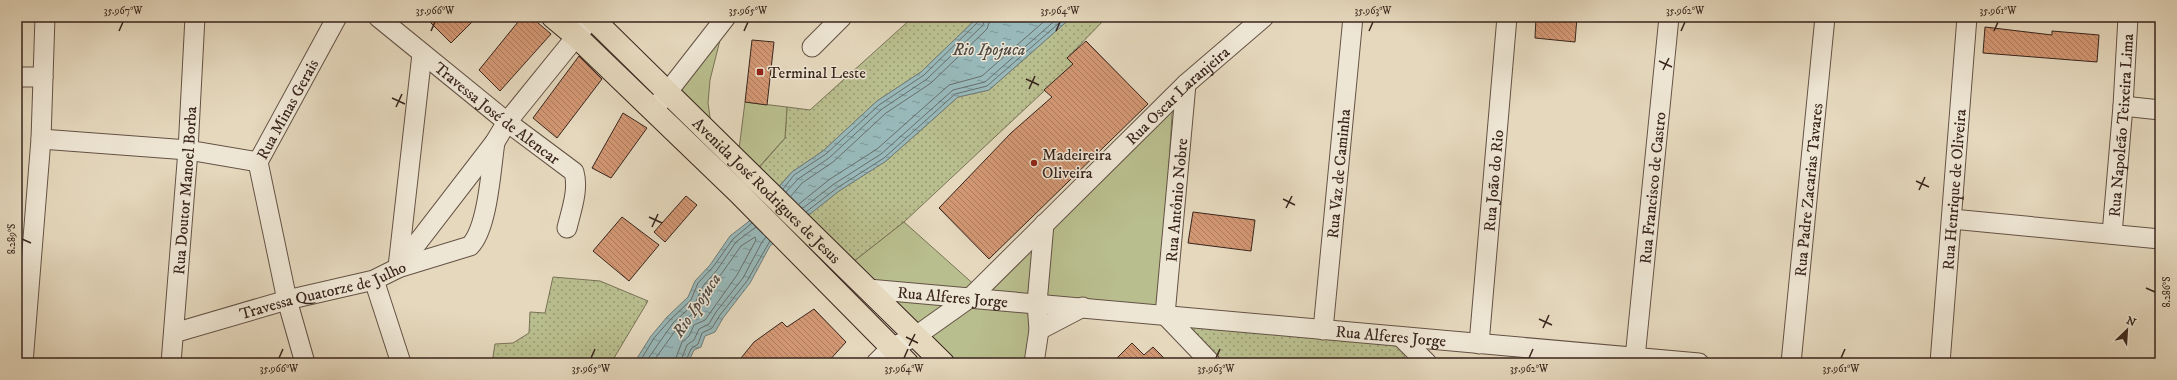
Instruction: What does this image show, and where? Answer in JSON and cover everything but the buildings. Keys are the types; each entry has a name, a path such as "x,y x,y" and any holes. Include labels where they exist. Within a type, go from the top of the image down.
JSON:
{"main road":[{"name":"Avenida José Rodrigues de Jesus","path":"553,17 660,102 745,184 840,262 943,363"},
{"name":"Avenida José Rodrigues de Jesus","path":"592,17 660,102"},
{"name":"Avenida José Rodrigues de Jesus","path":"745,184 823,278 884,358 907,363"}],"street":[{"path":"23,363 41,139 45,17"},
{"name":"Rua Doutor Manoel Borba","path":"171,363 188,150 194,17"},
{"name":"Rua Minas Gerais","path":"305,363 288,300 258,162 337,17"},
{"name":"Travessa José de Alencar","path":"378,17 507,122 574,172 576,180 575,192 567,228"},
{"path":"398,268 495,142 507,122 592,17"},
{"path":"660,102 726,17"},
{"path":"812,47 842,17"},
{"name":"Rua Oscar Laranjeira","path":"884,358 971,297 1186,84 1264,17"},
{"name":"Rua Vaz de Caminha","path":"1323,330 1352,17"},
{"name":"Rua João do Rio","path":"1479,344 1507,17"},
{"name":"Rua Francisco de Castro","path":"1634,358 1669,17"},
{"name":"Rua Padre Zacarias Tavares","path":"1791,363 1825,17"},
{"name":"Rua Henrique de Oliveira","path":"1940,363 1967,17"},
{"name":"Rua Napoleão Teixeira Lima","path":"2112,234 2123,106 2128,17"},
{"path":"398,268 422,54"},
{"path":"17,77 43,77"},
{"name":"Rua Antônio Nobre","path":"1165,315 1186,84"},
{"path":"2123,106 2160,110"},
{"path":"41,139 188,150 258,162"},
{"name":"Travessa Quatorze de Julho","path":"174,333 288,300 374,280 398,268 470,246 475,240 482,226 495,142"},
{"path":"1952,219 2160,239"},
{"path":"1034,363 1038,330 1037,303 1044,224"},
{"path":"374,280 401,363"},
{"name":"Rua Alferes Jorge","path":"868,289 1699,363"},
{"path":"1038,330 1083,307"},
{"path":"1165,315 1211,363"},
{"path":"1401,337 1416,359"}],"green space":[{"path":"913,17 978,17 921,72 877,101 823,151 792,172 771,195 752,176 785,138 787,107 810,110"},
{"path":"1072,17 1107,17 1067,58 1073,64 904,222 848,266 799,222 839,191 886,161 958,97 989,90"},
{"path":"722,32 710,80 708,103 712,131 678,92"},
{"path":"1173,99 1160,311 1040,301 1047,225"},
{"path":"745,102 787,107 785,138 758,168 739,149"},
{"path":"904,222 978,288 971,295 868,286 848,266"},
{"path":"1042,228 1035,301 975,296"},
{"path":"553,277 600,281 648,301 611,363 492,363 495,344 513,343 529,333 530,312 545,313"},
{"path":"873,290 968,298 916,333"},
{"path":"972,299 1035,305 1031,363 946,363 926,342"},
{"path":"1187,323 1396,342 1408,353 1397,363 1219,363 1186,329"}],"water":[{"name":"Rio Ipojuca","path":"978,17 1072,17 989,90 958,97 886,161 839,191 770,246 750,283 723,318 715,332 705,336 701,347 694,350 688,363 634,363 651,336 667,317 688,297 695,281 710,265 730,236 748,222 792,172 823,151 877,101 921,72"}],"place":[{"name":"Terminal Leste","path":"760,72"},
{"name":"Madeireira Oliveira","path":"1034,163"}]}
